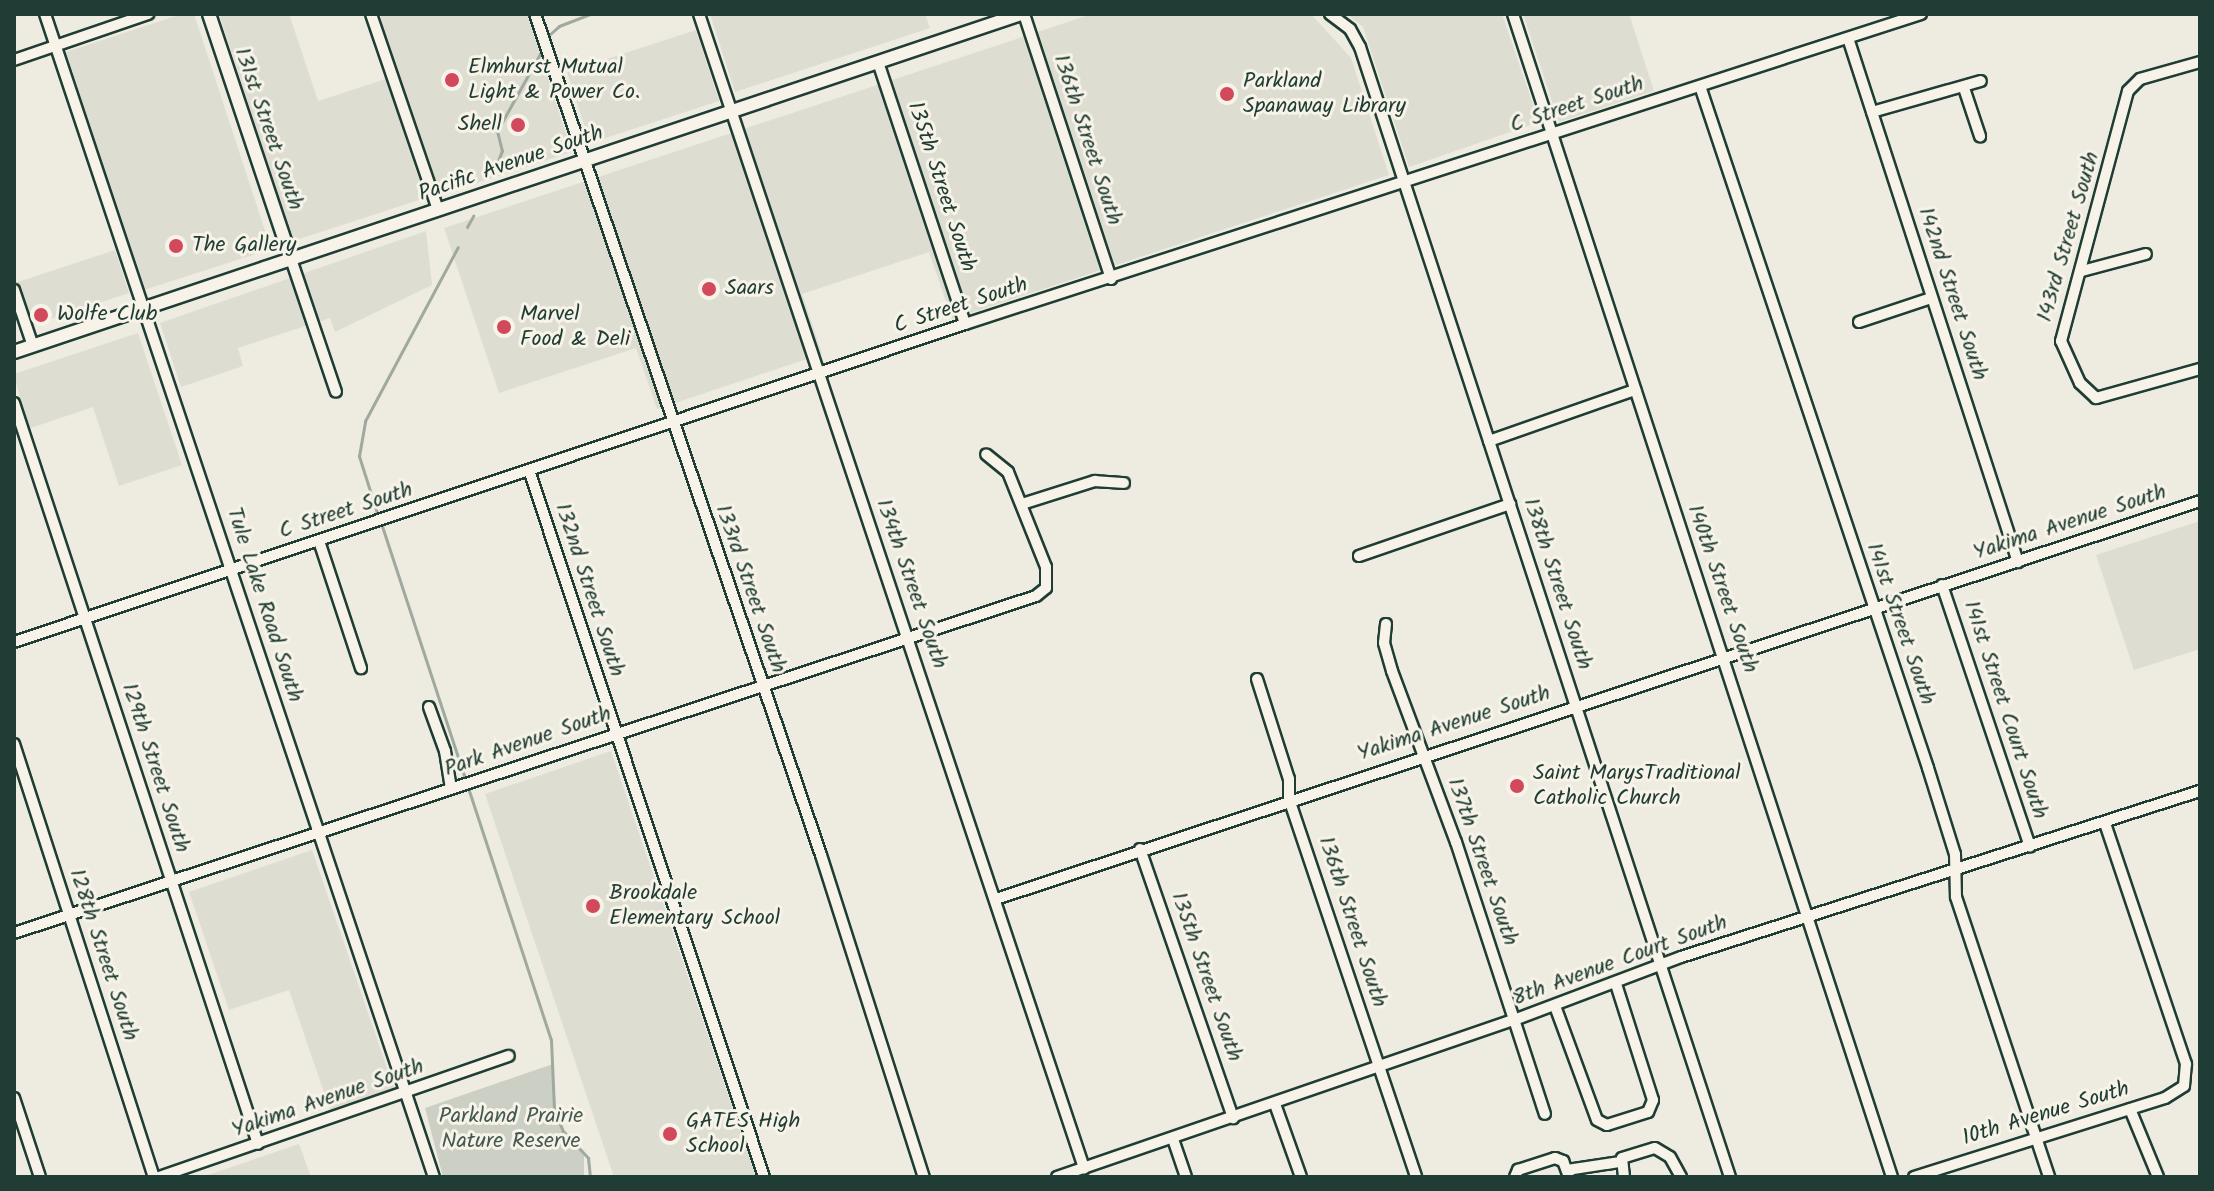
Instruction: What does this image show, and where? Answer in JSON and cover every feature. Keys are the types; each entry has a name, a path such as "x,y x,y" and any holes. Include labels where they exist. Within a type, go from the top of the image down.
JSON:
{"main road":[{"name":"131st Street South","path":"209,14 291,259"},
{"name":"Pacific Avenue South","path":"14,352 1022,14"}],"street":[{"name":"Tule Lake Road South","path":"45,14 434,1177"},
{"path":"14,60 148,14"},
{"path":"371,14 438,210"},
{"name":"133rd Street South","path":"535,14 762,685 924,1177"},
{"name":"134th Street South","path":"699,14 1084,1168"},
{"name":"136th Street South","path":"1022,14 1111,279"},
{"name":"138th Street South","path":"1330,14 1357,40 1730,1177"},
{"name":"140th Street South","path":"1513,14 1892,1177"},
{"name":"C Street South","path":"14,642 965,324 1921,14"},
{"name":"142nd Street South","path":"1848,38 2018,562"},
{"name":"135th Street South","path":"878,62 965,324"},
{"name":"143rd Street South","path":"2200,62 2140,79 2128,91 2082,271 2062,333 2064,350 2090,395 2101,399 2200,369"},
{"path":"1872,112 1981,81"},
{"name":"141st Street South","path":"1700,86 1955,854 1956,897 2049,1177"},
{"path":"1964,88 1980,136"},
{"path":"2082,271 2146,254"},
{"name":"131st Street South","path":"291,259 336,392"},
{"path":"14,290 33,346"},
{"path":"1859,322 1931,298"},
{"path":"1489,441 1635,390"},
{"name":"129th Street South","path":"14,403 258,1144"},
{"path":"986,454 1008,472 1022,504 1095,481 1124,483"},
{"name":"132nd Street South","path":"529,470 764,1177"},
{"name":"Yakima Avenue South","path":"996,899 1289,799 2200,501"},
{"name":"Park Avenue South","path":"14,933 1036,596 1048,582 1022,504"},
{"path":"1359,556 1510,504"},
{"path":"319,541 361,668"},
{"name":"141st Street Court South","path":"1942,585 2030,847"},
{"name":"137th Street South","path":"1386,624 1384,643 1545,1114"},
{"name":"136th Street South","path":"1257,679 1289,779 1289,799 1416,1177"},
{"path":"429,707 445,751 451,789"},
{"name":"128th Street South","path":"14,744 156,1177"},
{"name":"8th Avenue Court South","path":"1057,1177 1275,1104 1661,967 2200,791"},
{"name":"10th Avenue South","path":"1914,1177 2173,1095 2185,1084 2183,1053 2105,823"},
{"name":"135th Street South","path":"1140,849 1233,1118"},
{"path":"1555,1006 1597,1120 1607,1125 1648,1112 1653,1100 1616,984"},
{"name":"Yakima Avenue South","path":"156,1177 407,1095 509,1056"},
{"path":"14,1098 40,1177"},
{"path":"1275,1104 1301,1177"},
{"path":"2130,1109 2158,1177"},
{"path":"1173,1139 1186,1177"},
{"path":"1515,1177 1518,1170 1548,1159 1566,1170 1620,1162 1655,1148 1670,1157 1681,1177"},
{"path":"1620,1162 1624,1177"}],"shaded area":[{"path":"182,14 194,14 271,249 144,290 66,52"},
{"path":"219,14 289,14 318,101 386,79 425,198 293,241"},
{"path":"381,14 527,14 572,152 440,195 380,23"},
{"path":"710,14 925,14 930,28 735,92"},
{"path":"1092,14 1311,14 1351,58 1389,175 952,319 929,252 802,294 822,354 657,409 636,348 499,393 444,228"},
{"path":"1347,14 1502,14 1539,122 1409,167 1363,27"},
{"path":"1523,14 1629,14 1654,91 1559,122"},
{"path":"696,30 719,101 590,143 567,72"},
{"path":"426,231 432,285 335,332 330,318 238,348 243,366 181,387 160,323"},
{"path":"115,250 129,293 29,326 15,283"},
{"path":"138,333 182,465 119,486 93,407 28,429 14,374"},
{"path":"2200,521 2200,649 2134,670 2096,555"},
{"name":"Brookdale Elementary School","path":"611,751 756,1177 614,1177 485,794"},
{"path":"312,850 395,1091 331,1113 289,990 229,1010 189,892"},
{"path":"299,1144 311,1177 202,1177"}],"green space":[{"name":"Parkland Prairie Nature Reserve","path":"553,1064 554,1109 563,1131 584,1154 584,1177 443,1177 425,1108"}],"waterway":[{"path":"549,35 559,26 590,14"},
{"path":"493,174 502,151 497,131 541,52"},
{"path":"467,227 473,216"},
{"path":"378,516 359,456 365,421 458,247"},
{"path":"381,523 551,1040 554,1109 563,1131 588,1158 590,1177"}],"place":[{"name":"Elmhurst Mutual Light & Power Co.","path":"452,80"},
{"name":"Parkland Spanaway Library","path":"1227,94"},
{"name":"Shell","path":"518,125"},
{"name":"The Gallery","path":"176,246"},
{"name":"Saars","path":"709,289"},
{"name":"Wolfe Club","path":"41,315"},
{"name":"Marvel Food & Deli","path":"504,327"},
{"name":"Saint MarysTraditional Catholic Church","path":"1517,786"},
{"name":"Brookdale Elementary School","path":"593,906"},
{"name":"GATES High School","path":"670,1134"}]}
